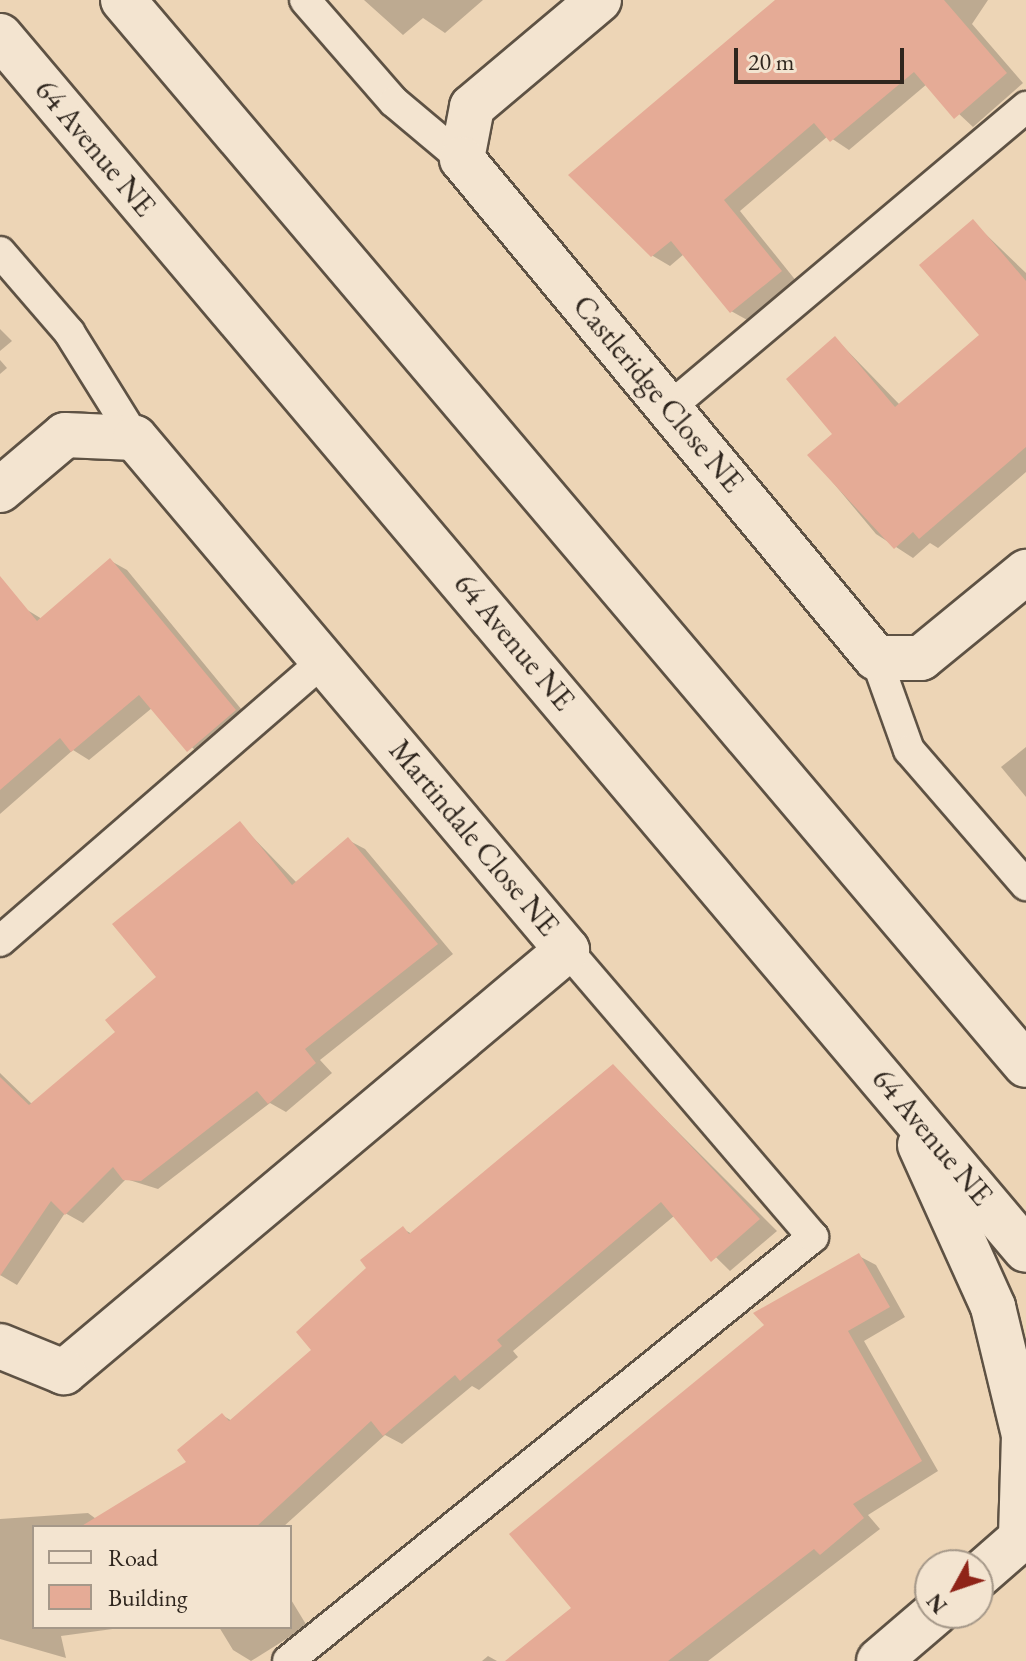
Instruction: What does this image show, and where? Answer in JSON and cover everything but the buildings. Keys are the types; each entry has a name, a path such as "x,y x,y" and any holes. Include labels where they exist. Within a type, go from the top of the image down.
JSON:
{"main road":[{"path":"123,0 1026,1065"},
{"path":"462,159 472,107 599,0"},
{"name":"64 Avenue NE","path":"0,36 896,1092 1026,1250"},
{"name":"Castleridge Close NE","path":"462,159 876,658"},
{"path":"0,490 65,435 135,438"},
{"name":"Martindale Close NE","path":"0,1346 64,1372 567,950 135,438"},
{"path":"876,658 921,658 1026,572"},
{"path":"896,1092 993,1307 1024,1435 1023,1536 994,1562"},
{"path":"879,1661 916,1629"}],"lane":[{"path":"305,0 394,102 462,159"},
{"path":"670,407 1026,107"},
{"path":"0,252 69,332 135,438"},
{"path":"876,658 909,750 1026,885"},
{"path":"0,941 324,660"},
{"path":"288,1661 813,1237 567,950"}]}
